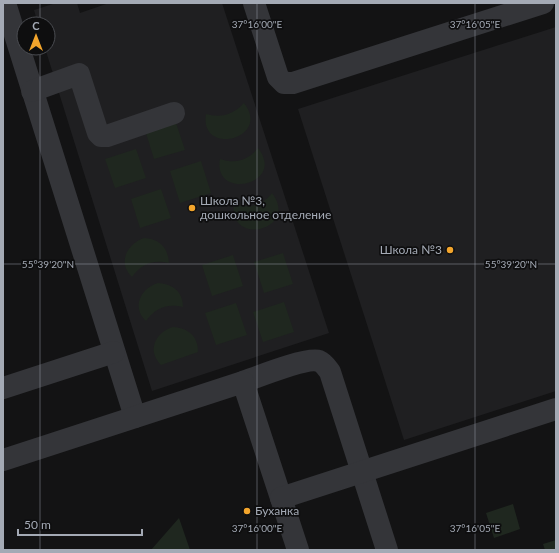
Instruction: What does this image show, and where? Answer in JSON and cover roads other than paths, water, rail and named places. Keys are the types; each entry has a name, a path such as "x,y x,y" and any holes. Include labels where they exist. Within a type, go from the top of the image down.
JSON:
{"lane":[{"path":"5,3 135,417"},
{"path":"254,3 278,77 284,83 293,83 543,3"},
{"path":"32,91 79,74 98,134 101,136 107,136 174,113"},
{"path":"3,388 114,352"},
{"path":"3,460 304,362 319,361 325,365 330,372 387,550"},
{"path":"243,382 298,550"},
{"path":"281,498 556,409"}],"place":[{"name":"Школа №3, дошкольное отделение","path":"192,208"},
{"name":"Школа №3","path":"450,250"},
{"name":"Буханка","path":"247,511"}]}
